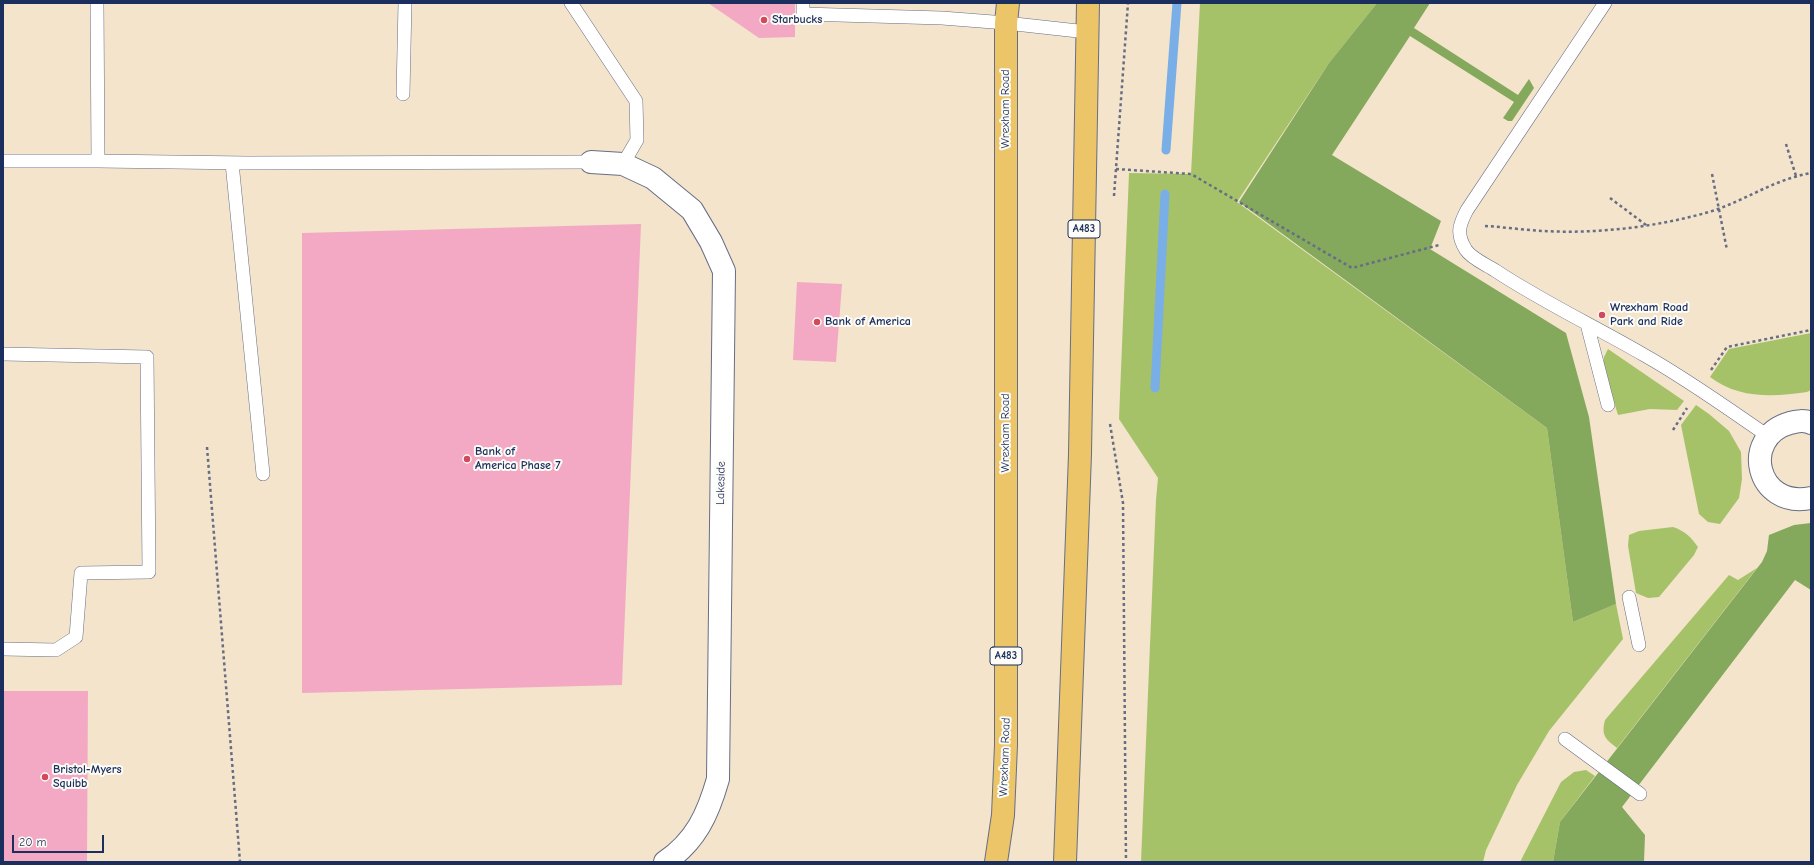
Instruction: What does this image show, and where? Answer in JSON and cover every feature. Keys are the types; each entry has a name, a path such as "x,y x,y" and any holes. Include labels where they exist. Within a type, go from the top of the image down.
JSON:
{"highway":[{"name":"A483","path":"1066,862 1080,454 1088,3"},
{"name":"Wrexham Road","path":"996,862 1003,815 1006,745 1007,13"}],"street":[{"name":"Lakeside","path":"591,162 623,164 653,178 692,210 711,242 724,271 718,780 710,806 700,828 677,854 665,862"},
{"path":"1811,423 1795,421 1782,425 1768,436 1760,452 1760,466 1764,479 1772,490 1787,499 1801,500 1811,498"}],"lane":[{"path":"97,3 98,160"},
{"path":"403,94 405,3"},
{"path":"571,3 636,101 637,140 623,164"},
{"path":"803,3 803,14 942,18 1007,13 1087,32"},
{"path":"1605,3 1460,224 1461,239 1467,251 1530,294 1644,354 1698,388 1768,436"},
{"path":"3,161 98,160 232,163 591,162"},
{"path":"232,163 263,474"},
{"path":"1587,324 1608,405"},
{"path":"3,354 147,357 149,564 149,572 81,573 76,637 56,650 3,649"},
{"path":"1629,597 1640,645"},
{"path":"1565,739 1640,794"}],"path":[{"path":"1114,200 1128,3"},
{"path":"1786,144 1796,176"},
{"path":"1116,169 1191,174 1352,268 1461,239"},
{"path":"1460,224 1543,231 1587,231 1646,225 1671,221 1719,208 1767,186 1796,176 1811,173"},
{"path":"1712,174 1727,250"},
{"path":"1610,198 1646,225"},
{"path":"1673,430 1698,388 1727,347 1811,330"},
{"path":"1108,417 1123,503 1126,862"},
{"path":"207,447 240,862"}],"green space":[{"path":"1200,3 1377,3 1329,63 1237,202 1547,428 1573,622 1616,604 1623,639 1549,731 1517,785 1486,850 1483,862 1141,862 1158,478 1119,419 1129,173 1191,174"},
{"path":"1377,3 1430,3 1414,28 1518,95 1529,79 1534,88 1512,121 1508,121 1503,118 1514,102 1410,36 1332,155 1441,221 1430,249 1566,333 1589,417 1616,604 1573,622 1547,428 1239,202 1329,63"},
{"path":"1811,333 1811,390 1807,392 1782,395 1757,395 1744,393 1721,384 1710,377 1729,349"},
{"path":"1608,349 1684,401 1677,410 1650,409 1618,415 1603,366 1604,357"},
{"path":"1696,405 1729,431 1741,452 1742,479 1739,498 1720,524 1708,522 1699,514 1681,425"},
{"path":"1811,523 1811,590 1795,580 1622,807 1645,835 1644,862 1553,862 1560,822 1762,562 1767,551 1769,535 1794,525"},
{"path":"1673,527 1684,532 1698,547 1694,555 1659,597 1648,598 1636,593 1628,546 1629,535 1639,531"},
{"path":"1757,568 1617,748 1613,745 1604,733 1605,720 1729,575 1738,580"},
{"path":"1586,770 1595,776 1560,822 1553,862 1520,862 1561,782 1574,772"}],"building":[{"name":"Starbucks","path":"708,3 795,3 795,37 759,38"},
{"name":"Bank of America Phase 7","path":"641,224 622,685 302,693 302,233"},
{"name":"Bank of America","path":"797,282 842,284 836,362 793,360"},
{"name":"Bristol-Myers Squibb","path":"3,691 88,691 87,862 3,862"}],"waterway":[{"path":"1166,150 1177,3"},
{"path":"1155,388 1165,194"}],"place":[{"name":"Starbucks","path":"764,20"},
{"name":"Wrexham Road Park and Ride","path":"1602,315"},
{"name":"Bank of America","path":"817,322"},
{"name":"Bank of America Phase 7","path":"467,459"},
{"name":"Bristol-Myers Squibb","path":"45,777"}]}
